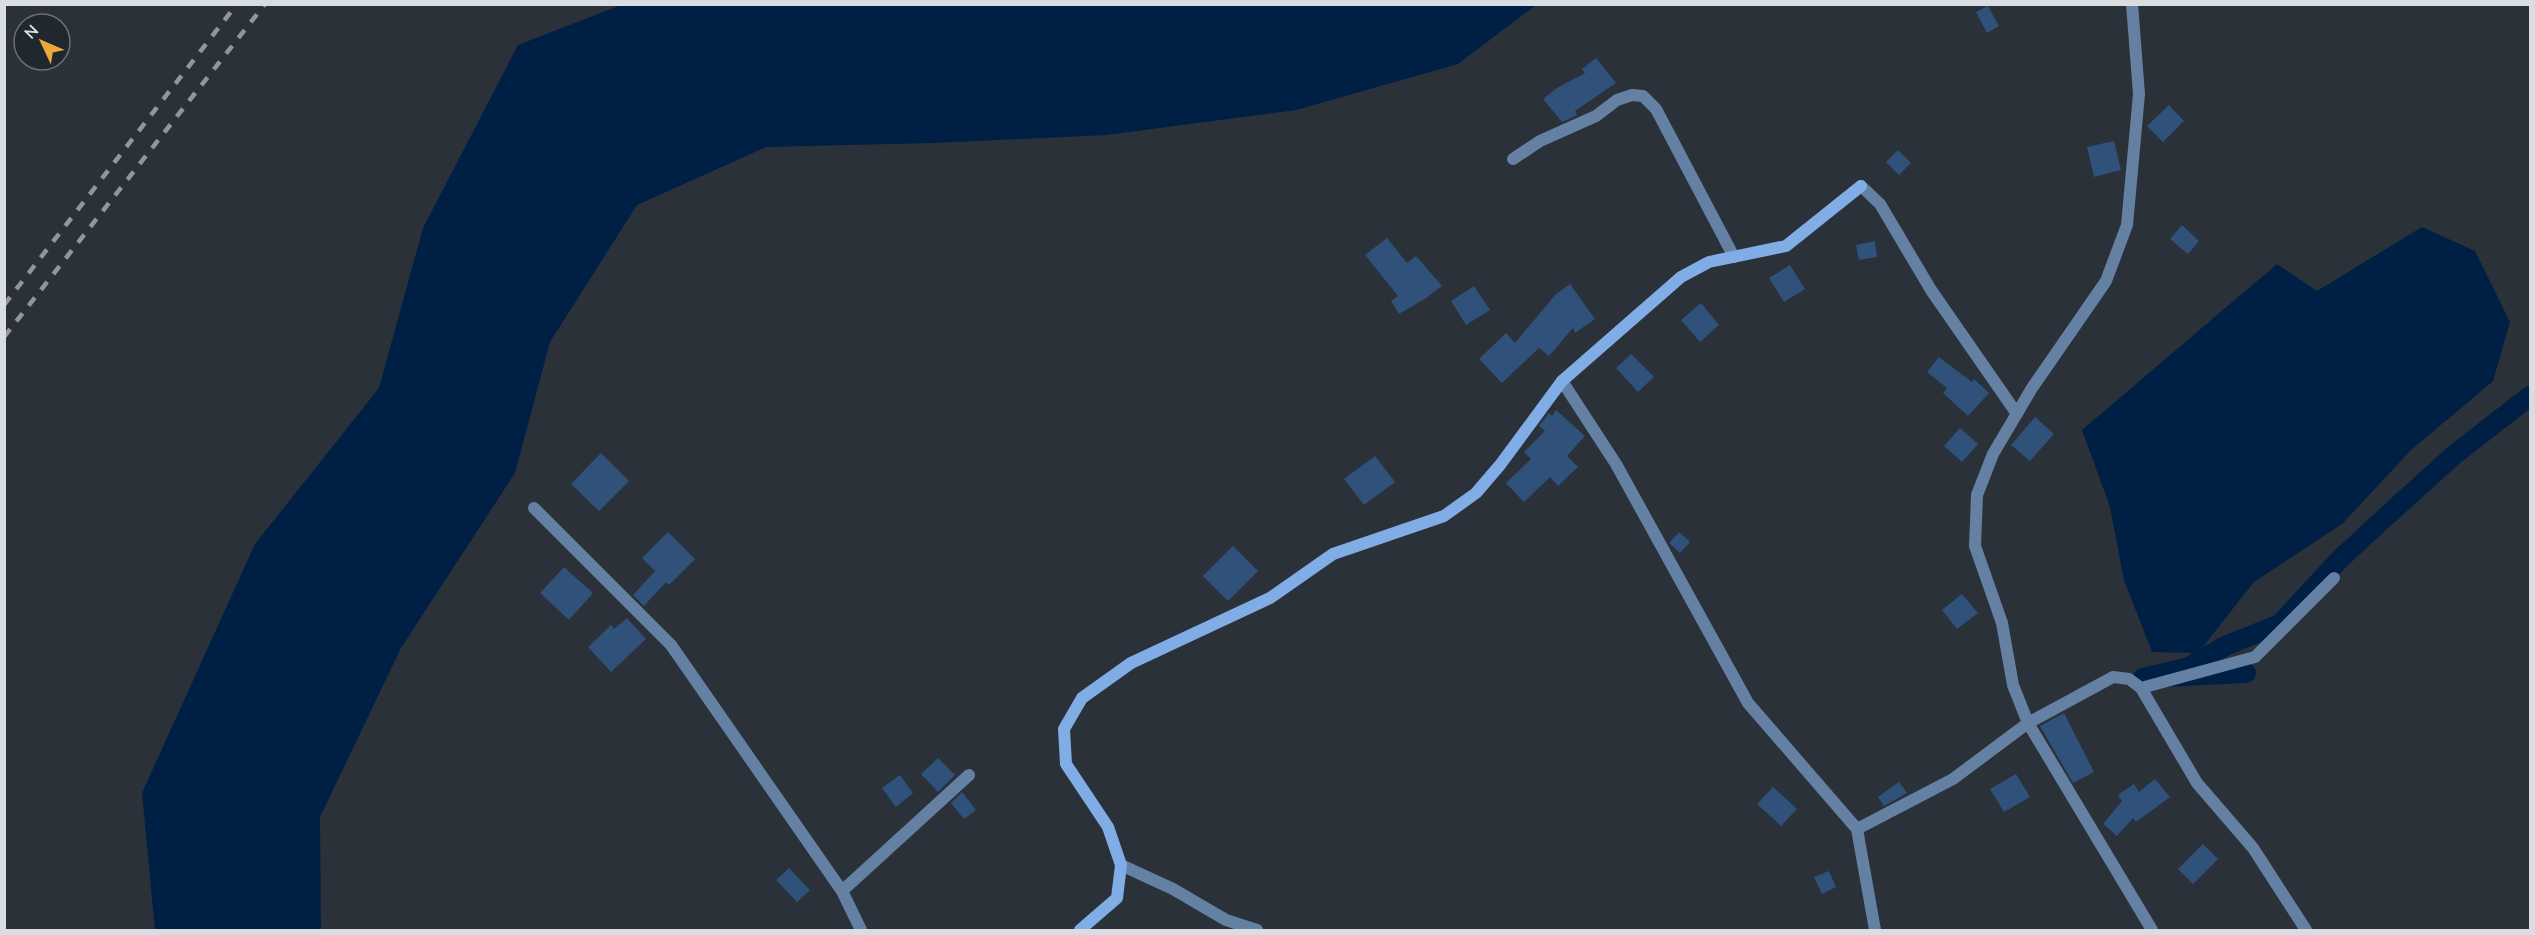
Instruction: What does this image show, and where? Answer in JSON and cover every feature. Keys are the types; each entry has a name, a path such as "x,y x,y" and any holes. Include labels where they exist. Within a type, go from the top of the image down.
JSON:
{"street":[{"path":"2132,4 2139,94 2127,225 2106,281 1993,454 1977,495 1975,546 2002,622 2013,685 2028,723 2152,930"},
{"path":"1513,159 1540,141 1596,116 1617,100 1632,95 1643,96 1656,109 1734,257"},
{"path":"1080,930 1117,898 1121,865 1108,827 1066,764 1064,729 1082,698 1131,663 1270,598 1333,554 1444,516 1476,493 1500,465 1562,381 1681,278 1709,262 1786,246 1862,186 1880,204 1931,291 2017,414"},
{"path":"1562,381 1616,464 1748,703 1857,829 1875,930"},
{"path":"534,508 671,645 842,891 861,930"},
{"path":"2141,688 2255,657 2334,578"},
{"path":"1857,829 1953,779 2028,723 2113,677 2129,679 2141,688 2197,783 2253,848 2306,930"},
{"path":"842,891 969,775"},
{"path":"1121,865 1173,890 1226,920 1257,930"}],"water":[{"path":"621,5 1536,5 1458,64 1296,110 1106,135 934,143 766,147 637,205 550,342 515,473 401,648 320,817 321,930 155,930 142,793 255,544 379,388 423,228 518,45"},
{"path":"2422,227 2475,251 2510,322 2493,381 2411,450 2342,524 2254,582 2198,653 2152,652 2124,580 2110,507 2082,430 2277,264 2317,291"}],"building":[{"path":"1988,6 1999,26 1987,33 1976,12"},
{"path":"1596,58 1616,83 1575,111 1577,115 1562,122 1543,99 1557,88 1585,73 1582,69"},
{"path":"2169,105 2184,121 2163,142 2147,126"},
{"path":"2114,141 2121,170 2094,177 2087,147"},
{"path":"1898,150 1911,163 1899,175 1886,162"},
{"path":"2182,225 2199,241 2188,254 2170,239"},
{"path":"1387,238 1407,263 1416,256 1442,286 1399,314 1391,301 1398,296 1365,255"},
{"path":"1875,241 1877,257 1859,260 1856,245"},
{"path":"1790,265 1805,289 1784,302 1769,278"},
{"path":"1570,284 1595,319 1575,333 1573,328 1549,356 1539,348 1502,383 1479,359 1506,333 1515,343 1556,294"},
{"path":"1474,286 1490,310 1466,325 1451,301"},
{"path":"1701,303 1719,325 1700,342 1681,320"},
{"path":"1631,354 1654,377 1638,392 1616,368"},
{"path":"1939,357 1972,382 1974,379 1989,393 1968,416 1943,393 1947,388 1927,372"},
{"path":"1556,410 1585,436 1567,456 1578,467 1558,486 1550,477 1524,502 1506,483 1531,459 1524,452 1545,431 1539,426 1549,413 1552,416"},
{"path":"2035,417 2054,434 2030,461 2011,445"},
{"path":"1960,428 1978,444 1962,462 1944,446"},
{"path":"601,453 629,481 599,511 571,484"},
{"path":"1375,456 1395,482 1364,505 1344,479"},
{"path":"668,532 695,559 669,585 666,582 644,606 633,595 655,571 642,558"},
{"path":"1679,532 1690,542 1680,553 1669,543"},
{"path":"1233,546 1258,571 1228,601 1203,576"},
{"path":"564,567 593,593 569,620 540,593"},
{"path":"1962,594 1978,613 1957,629 1942,610"},
{"path":"627,618 646,639 611,672 588,647 611,625 614,629"},
{"path":"2064,713 2094,772 2073,783 2040,726"},
{"path":"938,758 955,775 938,792 921,774"},
{"path":"2016,774 2030,797 2004,812 1990,789"},
{"path":"900,775 913,793 896,807 882,788"},
{"path":"2155,779 2170,797 2136,822 2133,818 2117,836 2103,824 2122,801 2118,795 2134,784 2139,792"},
{"path":"1899,782 1907,793 1884,806 1878,797"},
{"path":"1773,787 1797,809 1781,826 1757,804"},
{"path":"962,792 976,810 964,819 951,803"},
{"path":"2203,844 2218,859 2193,884 2178,869"},
{"path":"789,868 810,890 797,902 776,880"},
{"path":"1829,871 1836,887 1822,894 1814,877"}],"waterway":[{"path":"2246,673 2143,678 2189,667 2225,646 2280,624 2340,559 2380,522 2454,455 2530,396"}],"railway":[{"path":"4,305 237,4"},
{"path":"4,337 265,4"}]}
